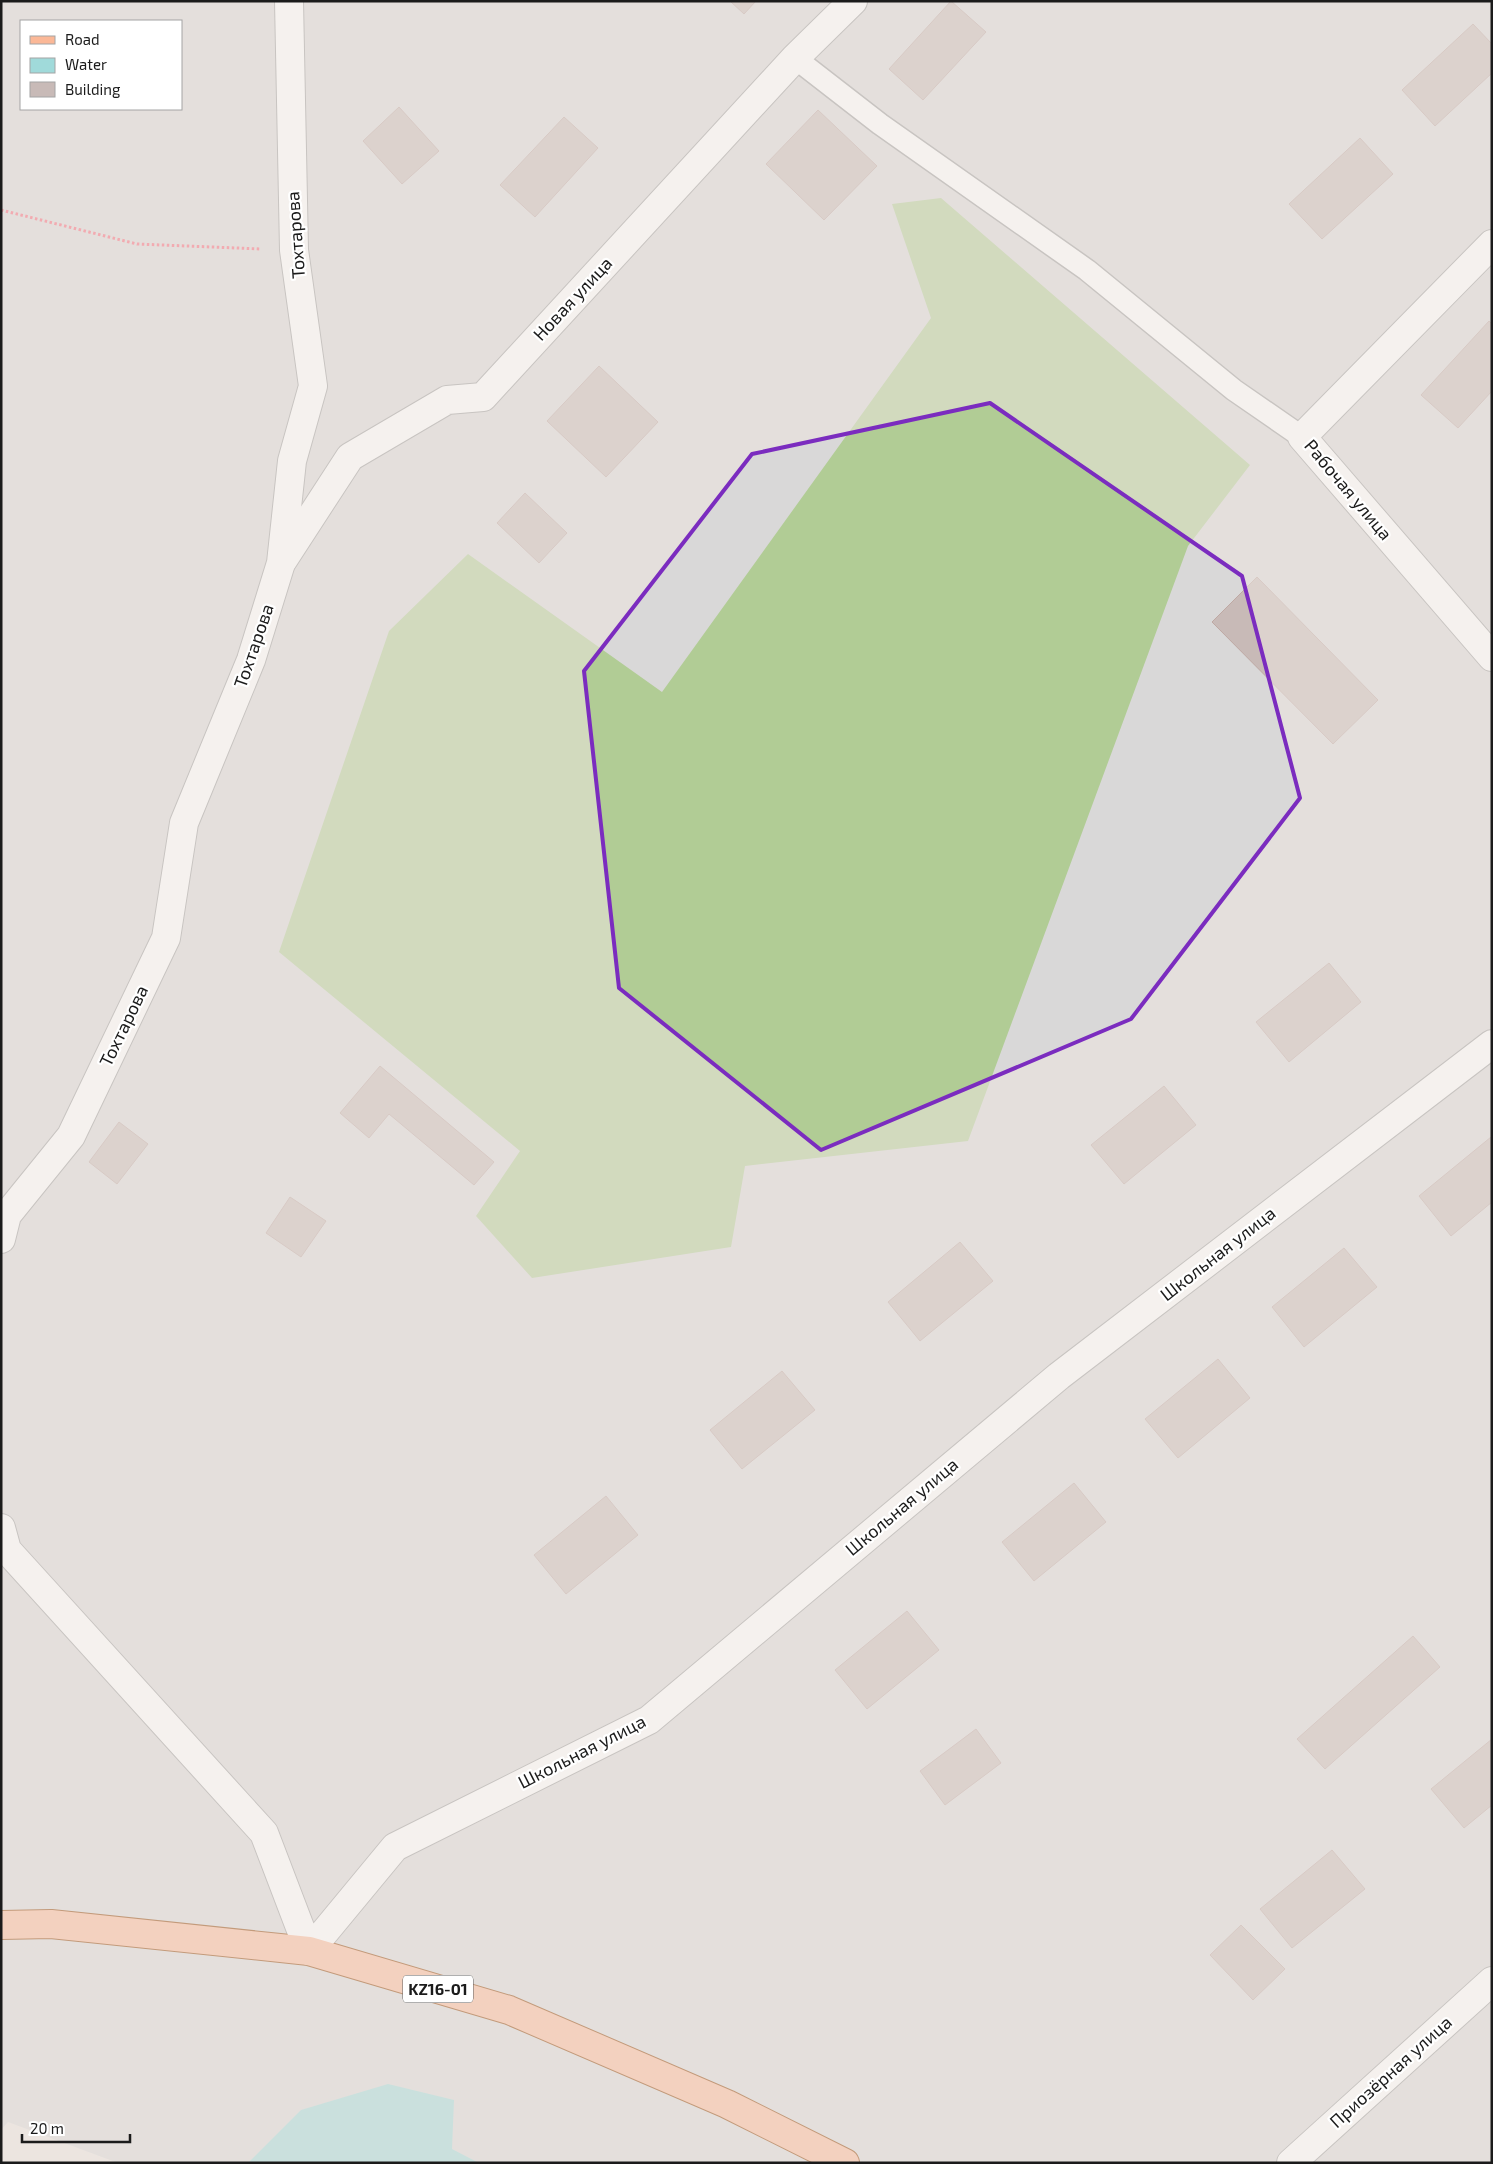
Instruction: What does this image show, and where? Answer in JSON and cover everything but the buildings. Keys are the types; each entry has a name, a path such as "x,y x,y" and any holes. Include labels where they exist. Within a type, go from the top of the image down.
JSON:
{"main road":[{"name":"KZ16-01","path":"1,1925 51,1924 309,1951 509,2010 727,2104 845,2163"}],"street":[{"name":"Тохтарова","path":"1,1239 6,1215 71,1136 166,938 184,823 251,660 282,563 292,461 313,386 294,250 289,1"},
{"name":"Новая улица","path":"282,563 350,457 447,400 483,397 795,58 854,1"},
{"name":"Рабочая улица","path":"1492,244 1302,437 1492,657"},
{"name":"Школьная улица","path":"309,1951 395,1847 649,1720 1059,1376 1492,1044"},
{"path":"1,1528 7,1550 264,1833 309,1951"},
{"name":"Приозёрная улица","path":"1291,2163 1492,1981"}],"lane":[{"path":"795,58 880,124 1087,270 1234,390 1302,437"}],"path":[{"path":"1,210 137,244 294,250"}],"highlighted area":[{"path":"990,403 1242,576 1300,798 1131,1019 821,1150 619,988 584,671 752,454"}],"shaded area":[{"path":"1,1 1492,1 1492,2163 118,2163 8,2122 1,2130"}],"green space":[{"path":"941,198 1250,465 1188,546 968,1141 745,1166 731,1247 532,1278 476,1216 520,1151 279,952 389,631 468,554 662,692 931,318 892,204"}],"water":[{"path":"388,2084 454,2100 452,2149 479,2163 248,2163 301,2110"}]}
